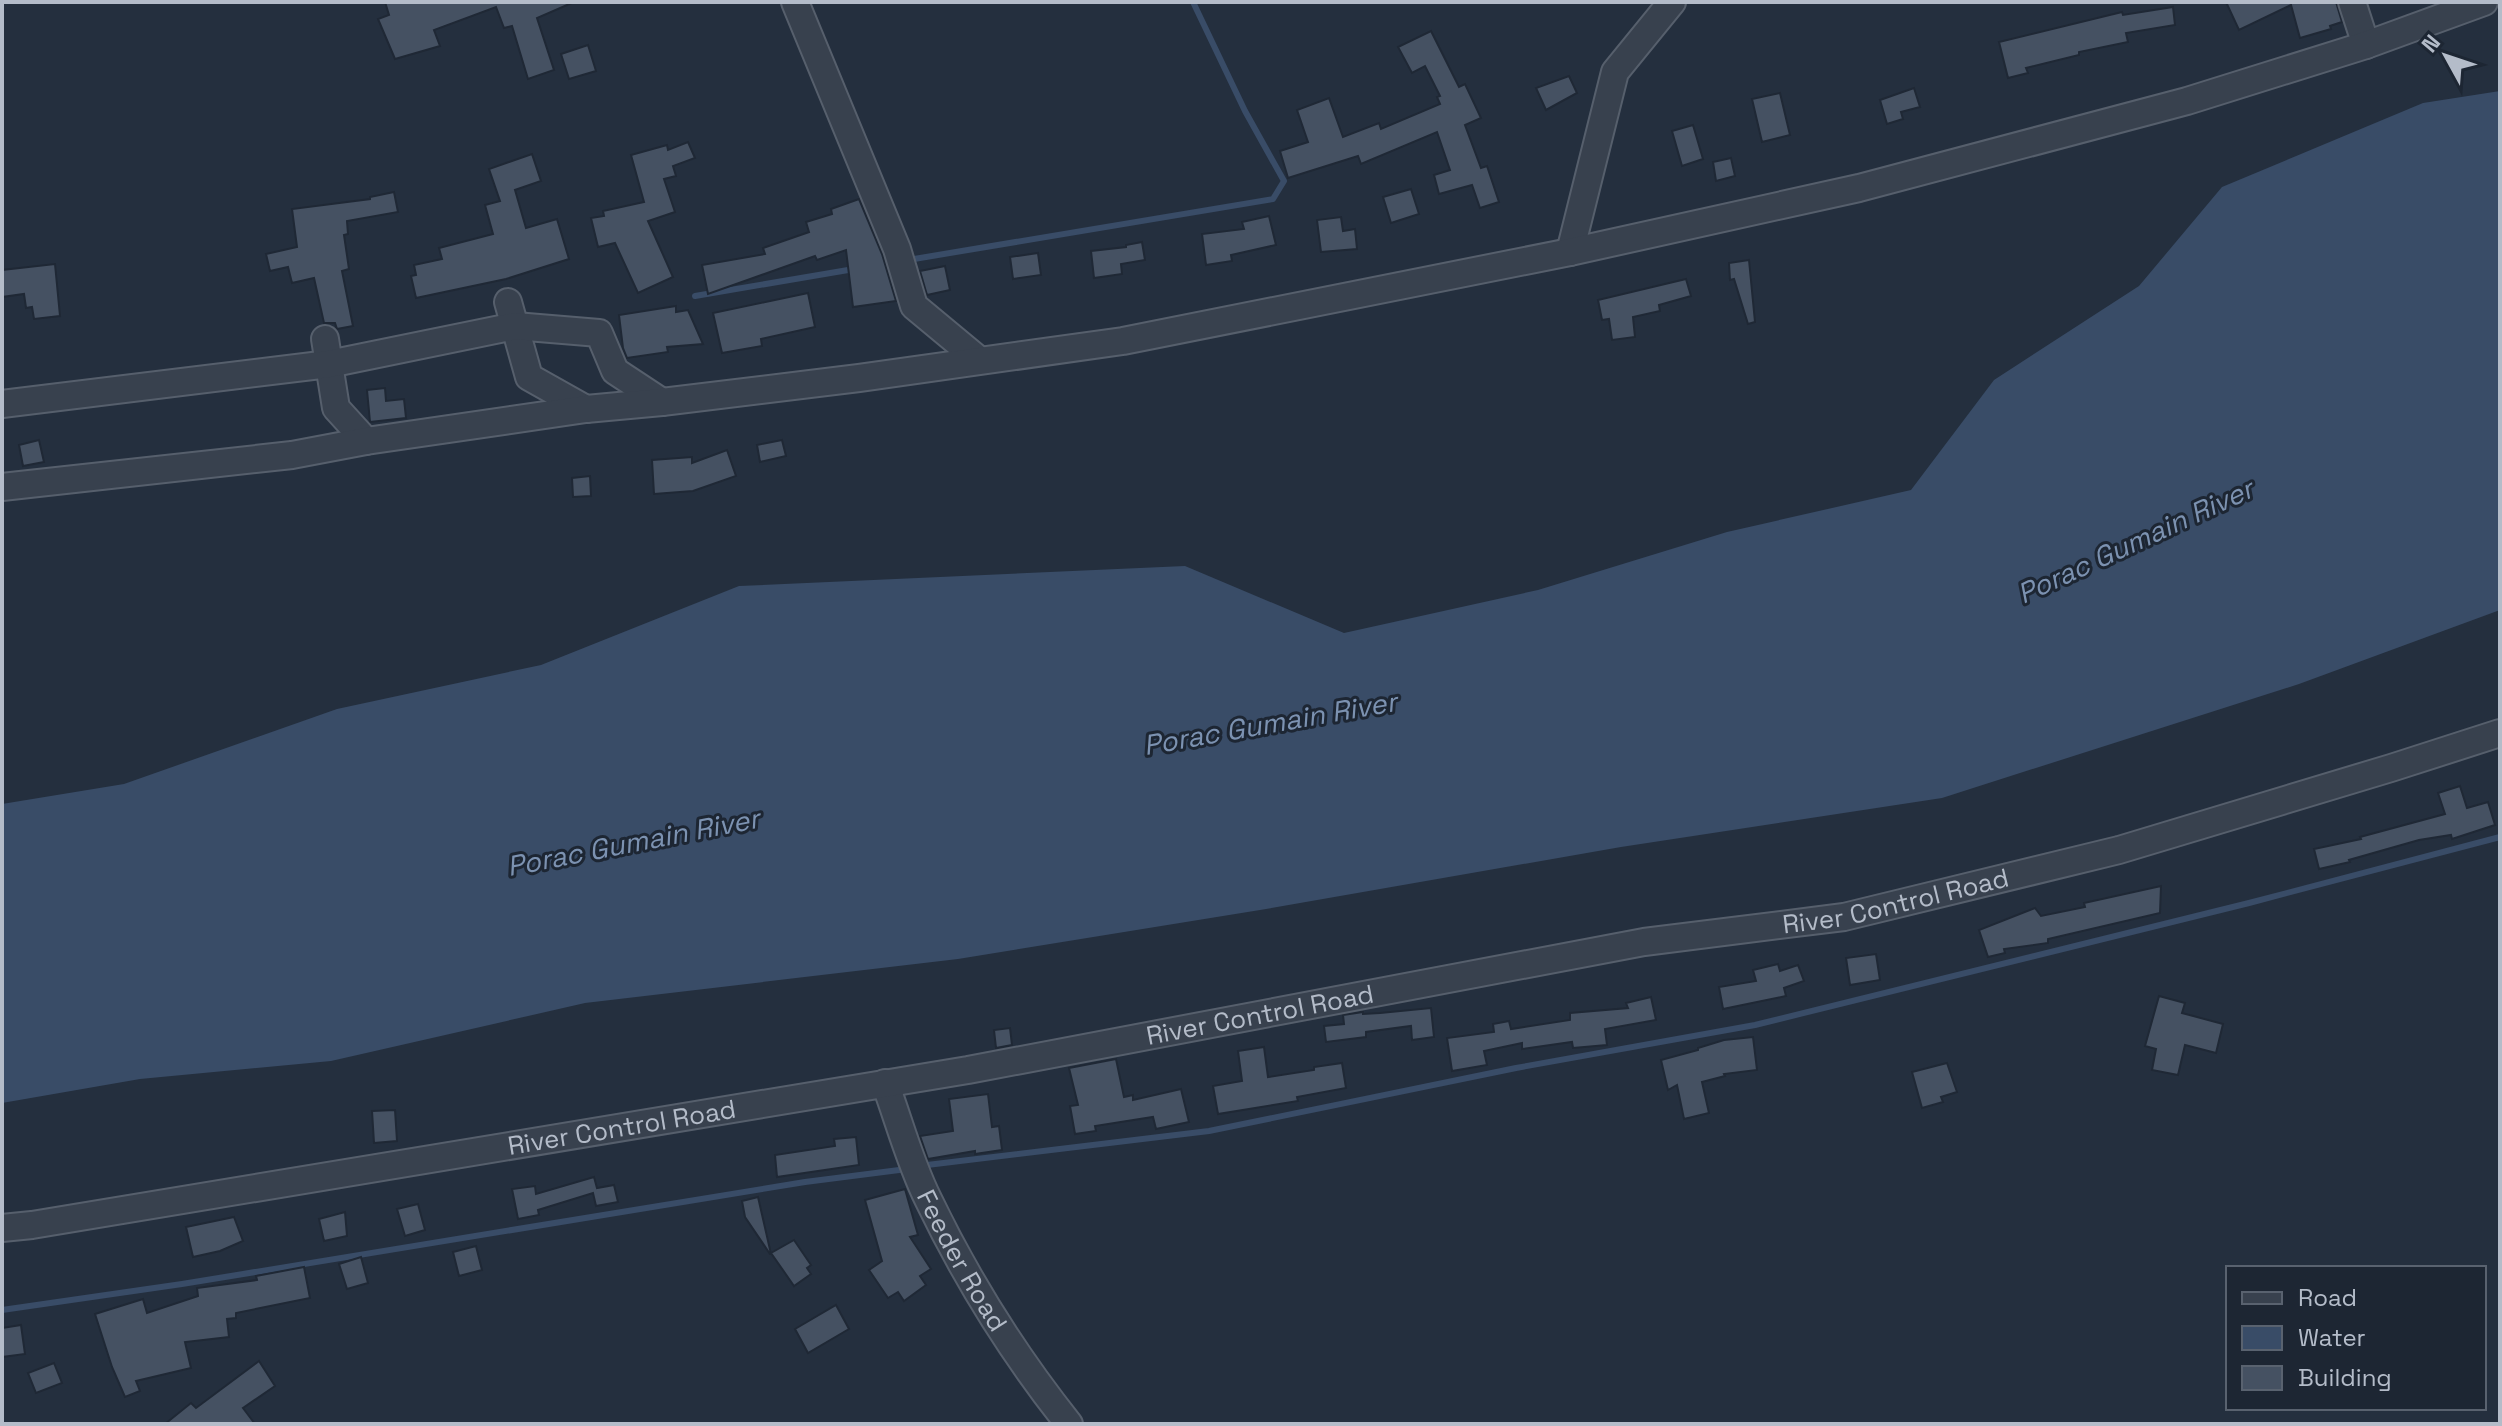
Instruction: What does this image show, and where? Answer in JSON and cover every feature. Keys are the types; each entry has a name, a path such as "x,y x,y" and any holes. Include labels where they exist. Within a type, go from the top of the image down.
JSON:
{"street":[{"path":"795,2 897,249 914,306 979,360"},
{"path":"1570,252 1615,72 1672,2"},
{"path":"2352,2 2366,45"},
{"path":"2,487 292,455 586,409 662,402 1123,341 1570,252 1859,188 2187,101 2366,45 2484,2"},
{"path":"2,404 327,351 511,314 599,333 615,371 662,402"},
{"path":"511,314 529,377 586,409"},
{"path":"327,351 336,408 366,441"},
{"name":"River Control Road","path":"2,1228 968,1070 1644,942 1844,917 2119,850 2500,733"},
{"name":"Feeder Road","path":"885,1083 926,1197 980,1296 1044,1393 1069,1424"}],"water":[{"name":"Porac Gumain River","path":"2500,91 2500,610 2299,684 1942,798 1621,847 958,959 585,1003 331,1061 140,1079 2,1103 2,804 124,784 337,709 541,665 739,586 1185,566 1344,633 1538,590 1727,532 1911,490 1994,380 2139,286 2222,187 2423,103"}],"building":[{"path":"385,2 574,2 537,18 554,70 528,79 512,26 504,28 496,7 434,30 440,46 395,59 378,19 389,15"},
{"path":"2226,2 2336,2 2342,22 2330,26 2331,29 2300,38 2291,5 2239,30"},
{"path":"2173,7 2175,25 2126,33 2128,42 2079,52 2079,55 2026,68 2028,73 2008,78 1999,42 2122,12 2123,15"},
{"path":"1431,31 1459,87 1465,84 1481,118 1465,125 1481,168 1487,166 1499,202 1480,208 1472,185 1439,194 1434,175 1450,170 1437,132 1361,164 1358,156 1288,178 1280,151 1308,142 1297,110 1329,98 1343,137 1379,123 1381,129 1440,104 1437,97 1440,96 1425,66 1412,73 1398,47"},
{"path":"588,45 596,71 569,79 561,54"},
{"path":"1569,76 1577,93 1546,110 1536,88"},
{"path":"1914,88 1920,107 1901,112 1903,119 1887,124 1880,100"},
{"path":"1780,93 1790,135 1762,142 1752,99"},
{"path":"1693,125 1703,159 1682,166 1672,131"},
{"path":"688,142 695,158 673,166 676,176 664,179 675,212 648,221 673,277 638,293 615,243 598,247 591,218 604,216 603,211 644,202 631,155 667,145 668,150"},
{"path":"532,154 541,181 515,190 526,228 557,219 569,259 506,279 416,298 411,276 416,275 414,265 442,259 439,248 493,234 485,205 500,201 489,169"},
{"path":"1731,158 1735,176 1716,181 1713,162"},
{"path":"1411,189 1419,214 1391,223 1383,197"},
{"path":"394,192 398,212 347,221 348,234 344,235 349,269 342,271 353,326 337,329 335,323 324,323 314,278 292,283 288,267 270,271 266,254 297,247 292,209 370,199"},
{"path":"859,199 882,254 896,301 853,307 846,250 817,260 815,256 708,294 702,265 765,254 763,248 809,232 806,222 832,214 831,209"},
{"path":"1269,216 1276,245 1231,255 1232,261 1206,265 1202,234 1244,229 1242,222"},
{"path":"1341,217 1343,231 1355,229 1357,249 1321,252 1317,220"},
{"path":"1142,242 1145,260 1121,264 1122,274 1094,278 1091,251"},
{"path":"1038,253 1041,275 1013,279 1010,257"},
{"path":"1749,260 1755,322 1748,324 1734,279 1730,280 1729,263"},
{"path":"55,264 60,316 34,319 32,307 26,308 24,294 2,297 2,270"},
{"path":"945,266 950,290 927,295 920,271"},
{"path":"1686,279 1691,296 1659,305 1660,311 1633,317 1635,337 1612,340 1609,319 1602,320 1598,300"},
{"path":"808,293 815,327 761,339 762,346 722,353 713,313"},
{"path":"676,306 676,312 688,310 703,344 667,347 668,352 627,358 619,315"},
{"path":"385,388 386,401 404,399 406,418 370,422 367,390"},
{"path":"39,440 44,462 23,466 19,445"},
{"path":"782,440 786,456 760,462 757,445"},
{"path":"727,450 736,476 693,491 654,494 652,460 692,457 692,463"},
{"path":"590,476 591,496 573,497 572,478"},
{"path":"2460,786 2467,808 2488,802 2495,825 2452,839 2451,835 2419,840 2319,869 2314,849 2361,839 2445,814 2438,793"},
{"path":"2161,886 2160,913 2048,939 2048,943 2004,949 2005,953 1988,957 1979,930 2035,908 2041,916"},
{"path":"1876,954 1880,980 1850,985 1846,958"},
{"path":"1778,964 1780,971 1798,965 1804,981 1784,988 1786,996 1723,1009 1719,987 1756,981 1753,970"},
{"path":"2159,996 2185,1003 2182,1013 2223,1024 2216,1053 2185,1045 2178,1075 2152,1070 2156,1049 2145,1046"},
{"path":"1651,997 1656,1020 1605,1029 1607,1045 1573,1048 1572,1042 1522,1049 1522,1043 1484,1051 1487,1065 1452,1071 1447,1038 1494,1032 1493,1024 1509,1021 1511,1029 1570,1020 1570,1013 1628,1008 1626,1003"},
{"path":"1431,1008 1434,1037 1412,1040 1411,1026 1366,1032 1366,1037 1326,1042 1324,1026 1344,1024 1343,1015"},
{"path":"1010,1028 1012,1045 996,1048 994,1030"},
{"path":"1753,1037 1757,1070 1724,1074 1702,1082 1709,1113 1684,1119 1677,1085 1668,1090 1661,1060 1724,1040"},
{"path":"1264,1047 1268,1077 1342,1063 1346,1088 1297,1097 1298,1101 1218,1114 1213,1086 1242,1081 1238,1051"},
{"path":"1116,1059 1124,1097 1133,1095 1133,1100 1181,1089 1189,1122 1156,1129 1153,1117 1095,1126 1096,1131 1075,1134 1070,1106 1078,1105 1069,1068"},
{"path":"1947,1063 1957,1092 1941,1097 1943,1102 1922,1108 1912,1072"},
{"path":"988,1094 992,1127 999,1126 1002,1150 928,1159 920,1136 953,1131 949,1099"},
{"path":"395,1110 397,1141 374,1143 372,1111"},
{"path":"856,1137 859,1165 777,1177 775,1155 835,1146 834,1139"},
{"path":"594,1177 597,1188 614,1185 618,1202 596,1206 593,1193 538,1210 539,1215 518,1219 512,1189 535,1186 536,1194"},
{"path":"905,1189 918,1235 910,1237 931,1269 920,1276 926,1285 904,1301 898,1292 888,1298 869,1270 882,1261 865,1200"},
{"path":"758,1197 771,1254 745,1217 742,1201"},
{"path":"418,1204 425,1230 405,1236 397,1209"},
{"path":"345,1212 347,1236 324,1241 319,1219"},
{"path":"234,1217 243,1241 220,1251 193,1257 186,1227"},
{"path":"794,1240 811,1265 807,1268 811,1274 794,1286 771,1253"},
{"path":"476,1246 482,1270 459,1276 453,1252"},
{"path":"361,1257 368,1283 347,1289 339,1264"},
{"path":"304,1267 310,1298 236,1313 236,1318 227,1319 229,1337 185,1342 191,1368 136,1381 140,1391 125,1397 95,1314 143,1299 147,1313 198,1296 197,1288 257,1280 256,1276"},
{"path":"836,1305 849,1329 808,1353 795,1329"},
{"path":"21,1325 25,1354 2,1357 2,1328"},
{"path":"259,1361 275,1386 243,1408 255,1424 165,1424 191,1403 196,1408"},
{"path":"54,1363 62,1383 36,1393 28,1373"}],"waterway":[{"path":"908,260 1273,199 1284,181 1245,111 1193,2"},
{"path":"695,296 854,269"},
{"path":"927,1165 1209,1131 1516,1068 1755,1025 2249,903 2500,837"},
{"path":"2,1310 182,1284 805,1182 907,1169"}]}
